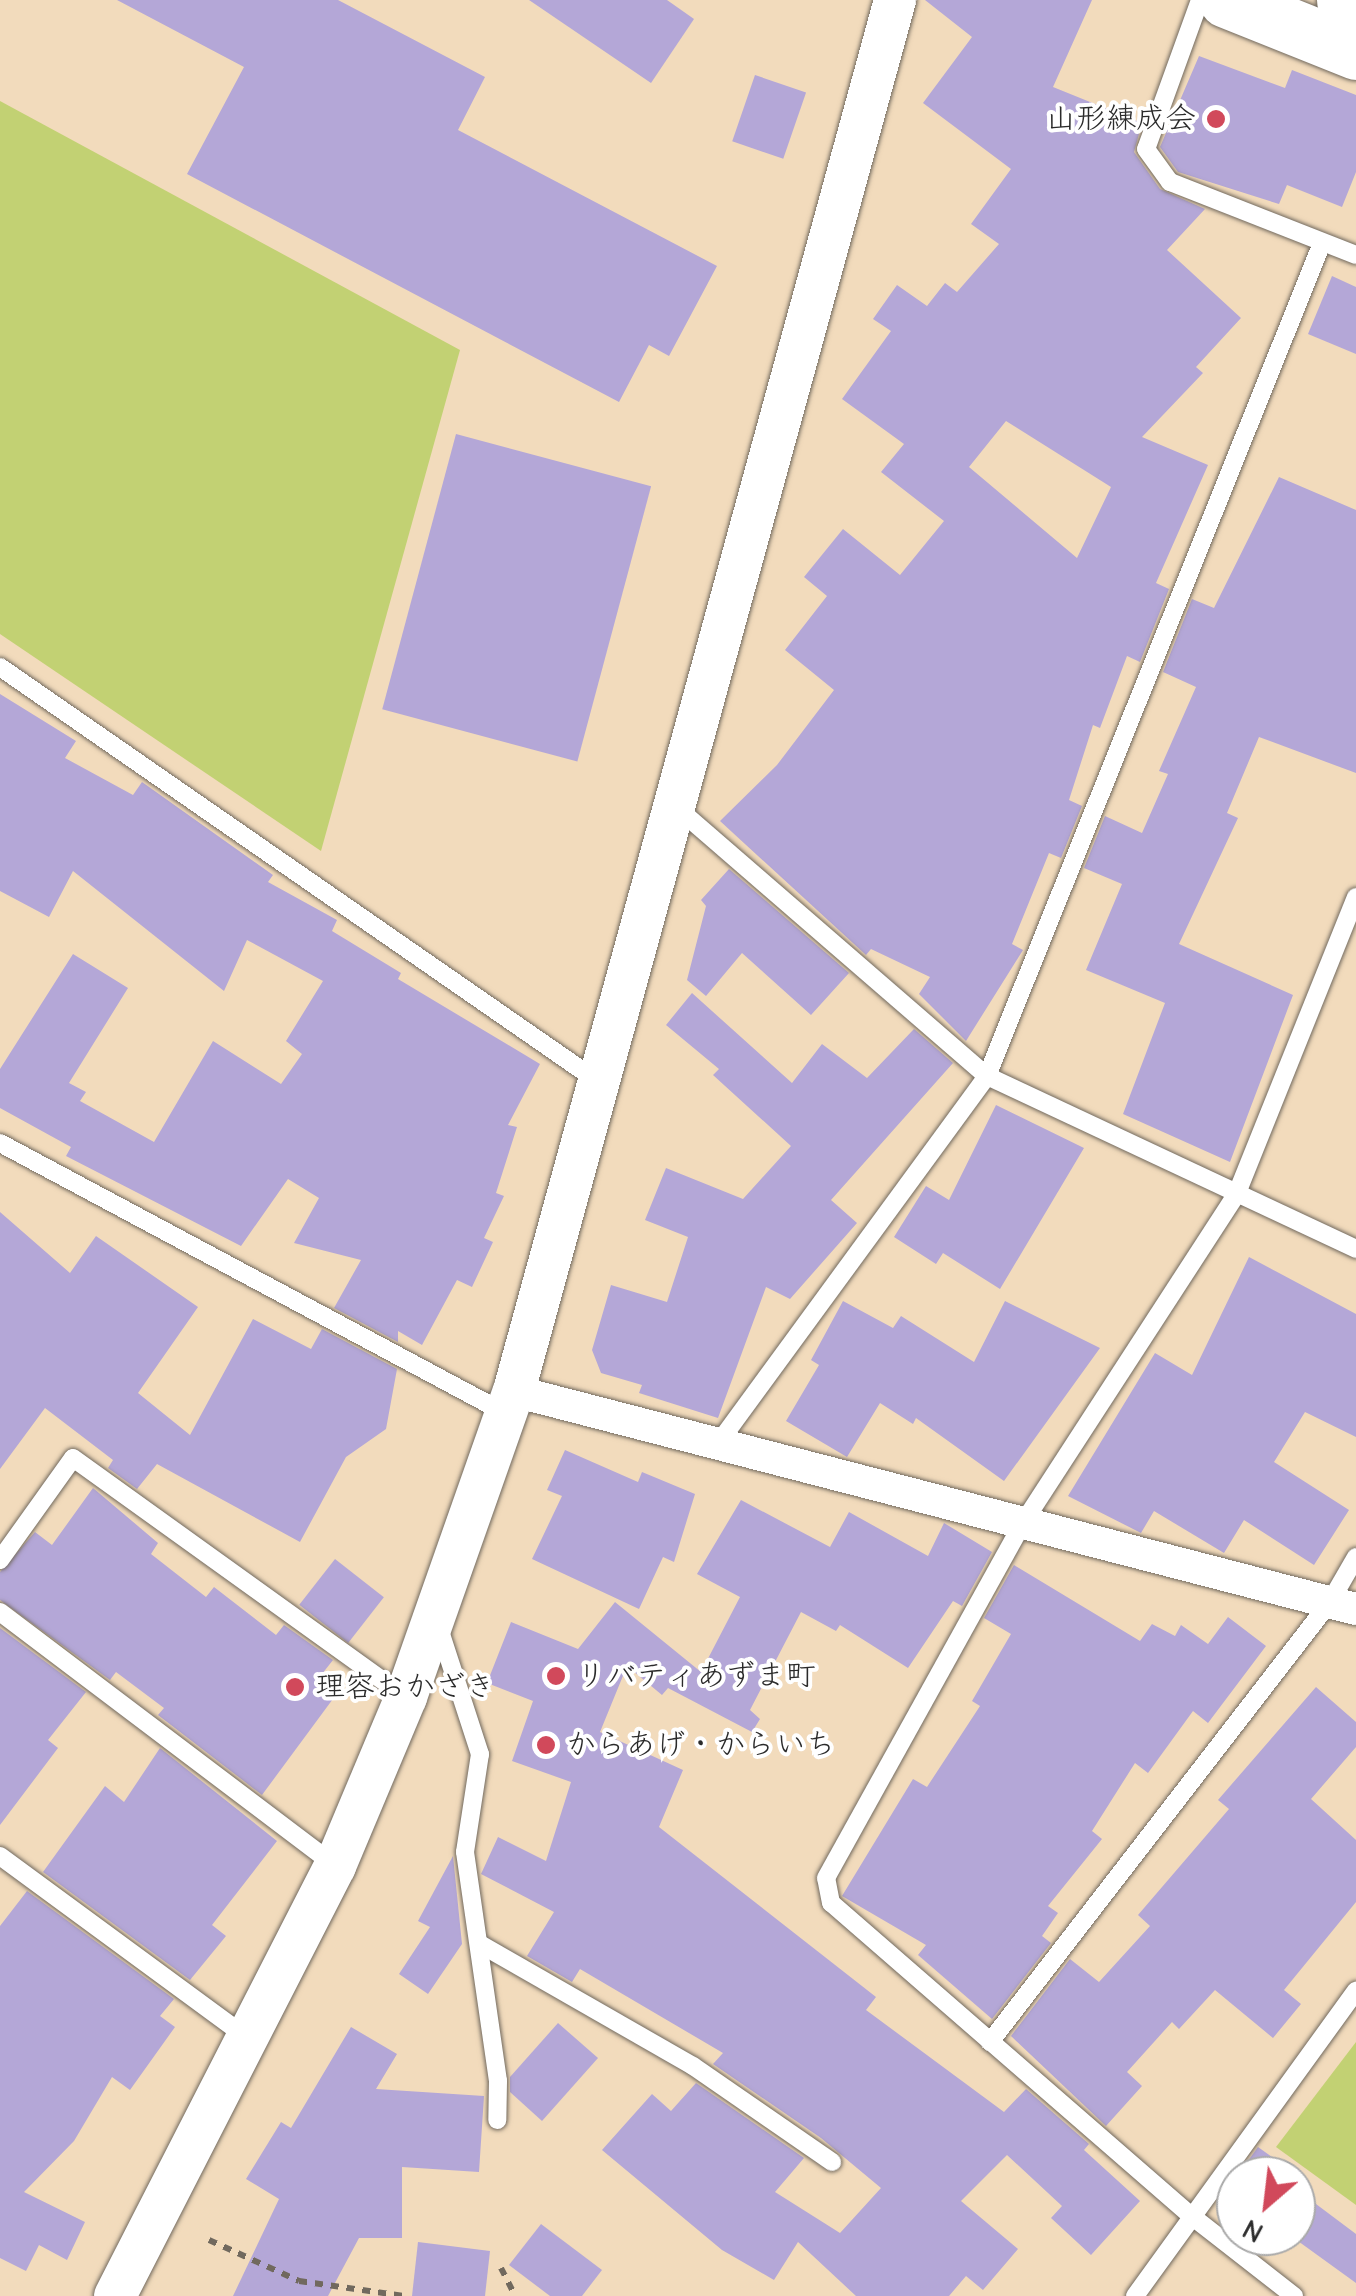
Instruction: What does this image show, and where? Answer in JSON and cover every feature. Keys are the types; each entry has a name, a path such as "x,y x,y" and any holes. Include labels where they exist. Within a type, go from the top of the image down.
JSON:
{"highway":[{"path":"1226,0 1356,52"},
{"path":"1344,0 1356,4"}],"street":[{"path":"115,2296 334,1866 406,1697 510,1402 894,0"},
{"path":"510,1402 718,1445 1343,1606"}],"lane":[{"path":"1200,0 1146,149 1170,182 1356,256"},
{"path":"718,1445 987,1076 1322,242"},
{"path":"0,667 596,1080"},
{"path":"675,806 987,1076 1356,1248"},
{"path":"1294,2296 1188,2214 831,1903 826,1878 1021,1526 1238,1193 1356,897"},
{"path":"0,1143 510,1402"},
{"path":"0,1560 73,1458 406,1697"},
{"path":"990,2042 1343,1606 1356,1558"},
{"path":"0,1612 334,1866"},
{"path":"434,1613 480,1754 464,1852 480,1944 497,2120"},
{"path":"0,1856 246,2036"},
{"path":"480,1944 692,2066 832,2162"},
{"path":"1135,2296 1188,2214 1356,1991"}],"path":[{"path":"209,2240 299,2281 404,2296"},
{"path":"501,2268 515,2296"}],"green space":[{"path":"0,101 460,350 321,851 0,634"},
{"path":"1356,2042 1356,2205 1316,2176 1316,2156 1288,2156 1276,2147"}],"building":[{"path":"117,0 338,0 485,77 458,130 717,266 669,356 649,345 619,402 187,174 244,67"},
{"path":"529,0 667,0 694,19 651,83"},
{"path":"925,0 1092,0 1053,87 1142,123 1134,152 1160,189 1205,209 1167,250 1241,318 1196,367 1203,373 1142,437 1208,465 1156,583 1169,589 1140,662 1127,656 1100,728 1093,725 1069,800 1082,806 1061,858 1049,853 1012,944 1023,950 966,1041 919,994 930,977 871,949 866,955 720,821 777,765 834,690 785,650 827,596 804,577 843,529 900,575 944,521 881,472 904,444 842,399 891,331 873,319 897,285 927,306 945,283 957,292 999,244 971,224 1011,169 923,103 972,37","holes":["1006,421 1111,487 1077,558 969,467"]},
{"path":"1199,56 1285,88 1292,70 1356,95 1356,172 1342,207 1287,185 1279,204 1178,172 1160,147"},
{"path":"755,75 806,93 783,159 732,141"},
{"path":"1332,276 1356,287 1356,354 1308,334"},
{"path":"456,434 651,486 577,762 382,709"},
{"path":"1279,477 1356,510 1356,773 1259,737 1227,813 1238,818 1179,944 1293,995 1230,1162 1123,1114 1165,1003 1086,970 1122,884 1084,868 1105,816 1142,833 1168,774 1159,771 1196,687 1163,672 1192,599 1214,608"},
{"path":"0,694 76,741 65,758 133,795 142,782 273,875 268,882 337,920 332,931 401,973 398,979 540,1064 508,1125 517,1127 496,1193 504,1196 484,1238 493,1242 472,1287 457,1280 422,1345 398,1331 398,1342 334,1308 361,1260 294,1243 319,1198 288,1179 241,1246 66,1156 71,1147 0,1108 0,1069 73,954 128,988 69,1083 86,1092 80,1101 154,1142 213,1041 281,1084 302,1054 286,1041 323,981 247,940 224,991 73,871 49,917 0,891"},
{"path":"729,869 849,973 811,1015 742,953 706,996 687,980 706,906 701,900"},
{"path":"692,993 792,1083 822,1044 867,1078 914,1029 953,1063 831,1200 857,1223 790,1299 766,1287 718,1418 639,1393 642,1385 601,1373 592,1350 611,1285 667,1302 688,1237 645,1220 666,1168 743,1199 791,1146 713,1075 719,1069 666,1025"},
{"path":"996,1105 1084,1148 1000,1289 943,1253 936,1264 894,1237 926,1186 949,1200"},
{"path":"0,1212 70,1273 96,1236 198,1307 138,1393 190,1435 253,1319 311,1349 322,1329 397,1369 386,1429 346,1457 300,1542 157,1464 137,1489 108,1468 113,1460 45,1408 0,1469"},
{"path":"1249,1257 1356,1314 1356,1437 1305,1412 1274,1462 1349,1510 1314,1565 1244,1520 1224,1553 1154,1511 1141,1533 1068,1496 1155,1353 1192,1375"},
{"path":"843,1301 893,1328 901,1316 974,1362 1005,1301 1100,1348 1004,1481 916,1418 913,1424 880,1403 847,1457 786,1421 819,1365 811,1360"},
{"path":"565,1450 638,1482 642,1472 695,1494 674,1562 663,1557 639,1609 532,1559 562,1496 547,1490"},
{"path":"93,1488 158,1543 151,1554 206,1597 214,1587 276,1635 284,1625 333,1660 322,1674 341,1688 262,1795 158,1715 164,1708 116,1672 110,1680 0,1600 0,1572 35,1532 52,1545"},
{"path":"741,1500 830,1547 849,1512 928,1556 944,1523 992,1552 962,1606 953,1601 908,1668 840,1625 836,1631 801,1612 750,1710 760,1719 752,1732 668,1688 662,1695 627,1666 600,1732 683,1770 659,1827 876,1997 866,2010 1004,2112 1026,2089 1089,2144 1084,2150 1140,2201 1091,2255 1051,2218 1062,2206 1007,2155 961,2201 1018,2249 983,2290 966,2276 949,2296 856,2296 798,2242 774,2280 722,2250 602,2150 652,2094 671,2111 696,2083 804,2158 775,2192 840,2233 881,2188 821,2138 713,2064 723,2053 580,1969 572,1982 527,1956 554,1912 481,1874 498,1837 546,1861 571,1782 512,1761 533,1701 487,1683 511,1622 578,1649 615,1602 701,1672 740,1597 697,1574"},
{"path":"335,1559 384,1597 348,1643 299,1605"},
{"path":"1014,1565 1140,1641 1152,1624 1175,1636 1181,1625 1208,1644 1228,1617 1266,1646 1208,1723 1193,1711 1148,1773 1135,1763 1092,1831 1102,1839 1048,1906 1058,1913 1042,1936 1051,1943 992,2019 918,1955 926,1945 842,1896 913,1779 927,1787 980,1706 972,1701 1011,1634 984,1618"},
{"path":"0,1628 86,1692 48,1740 58,1748 0,1825"},
{"path":"1316,1687 1356,1722 1356,1747 1311,1799 1356,1840 1356,1902 1284,1990 1301,2004 1273,2038 1215,1990 1179,2029 1172,2022 1127,2072 1142,2086 1106,2126 1011,2036 1070,1959 1099,1982 1150,1926 1138,1915 1229,1809 1218,1800"},
{"path":"160,1748 277,1841 212,1925 226,1936 190,1980 43,1872 105,1786 124,1802"},
{"path":"453,1856 462,1944 428,1994 399,1974 430,1927 418,1921"},
{"path":"27,1891 174,1999 160,2016 175,2027 130,2090 112,2077 74,2141 24,2192 85,2222 67,2260 39,2245 26,2271 0,2258 0,1926"},
{"path":"558,2023 598,2058 542,2121 510,2092 510,2077"},
{"path":"351,2027 397,2054 376,2089 484,2096 479,2172 402,2167 402,2238 359,2238 328,2296 233,2296 279,2199 246,2179 281,2122 291,2128"},
{"path":"1258,2147 1271,2156 1251,2156"},
{"path":"1316,2204 1356,2234 1356,2283 1316,2254"},
{"path":"541,2224 602,2270 582,2296 550,2296 509,2265"},
{"path":"418,2242 490,2251 485,2296 412,2296"}],"place":[{"name":"山形練成会","path":"1216,119"},
{"name":"リバティあずま町","path":"556,1676"},
{"name":"理容おかざき","path":"295,1687"},
{"name":"からあげ・からいち","path":"546,1745"}]}
